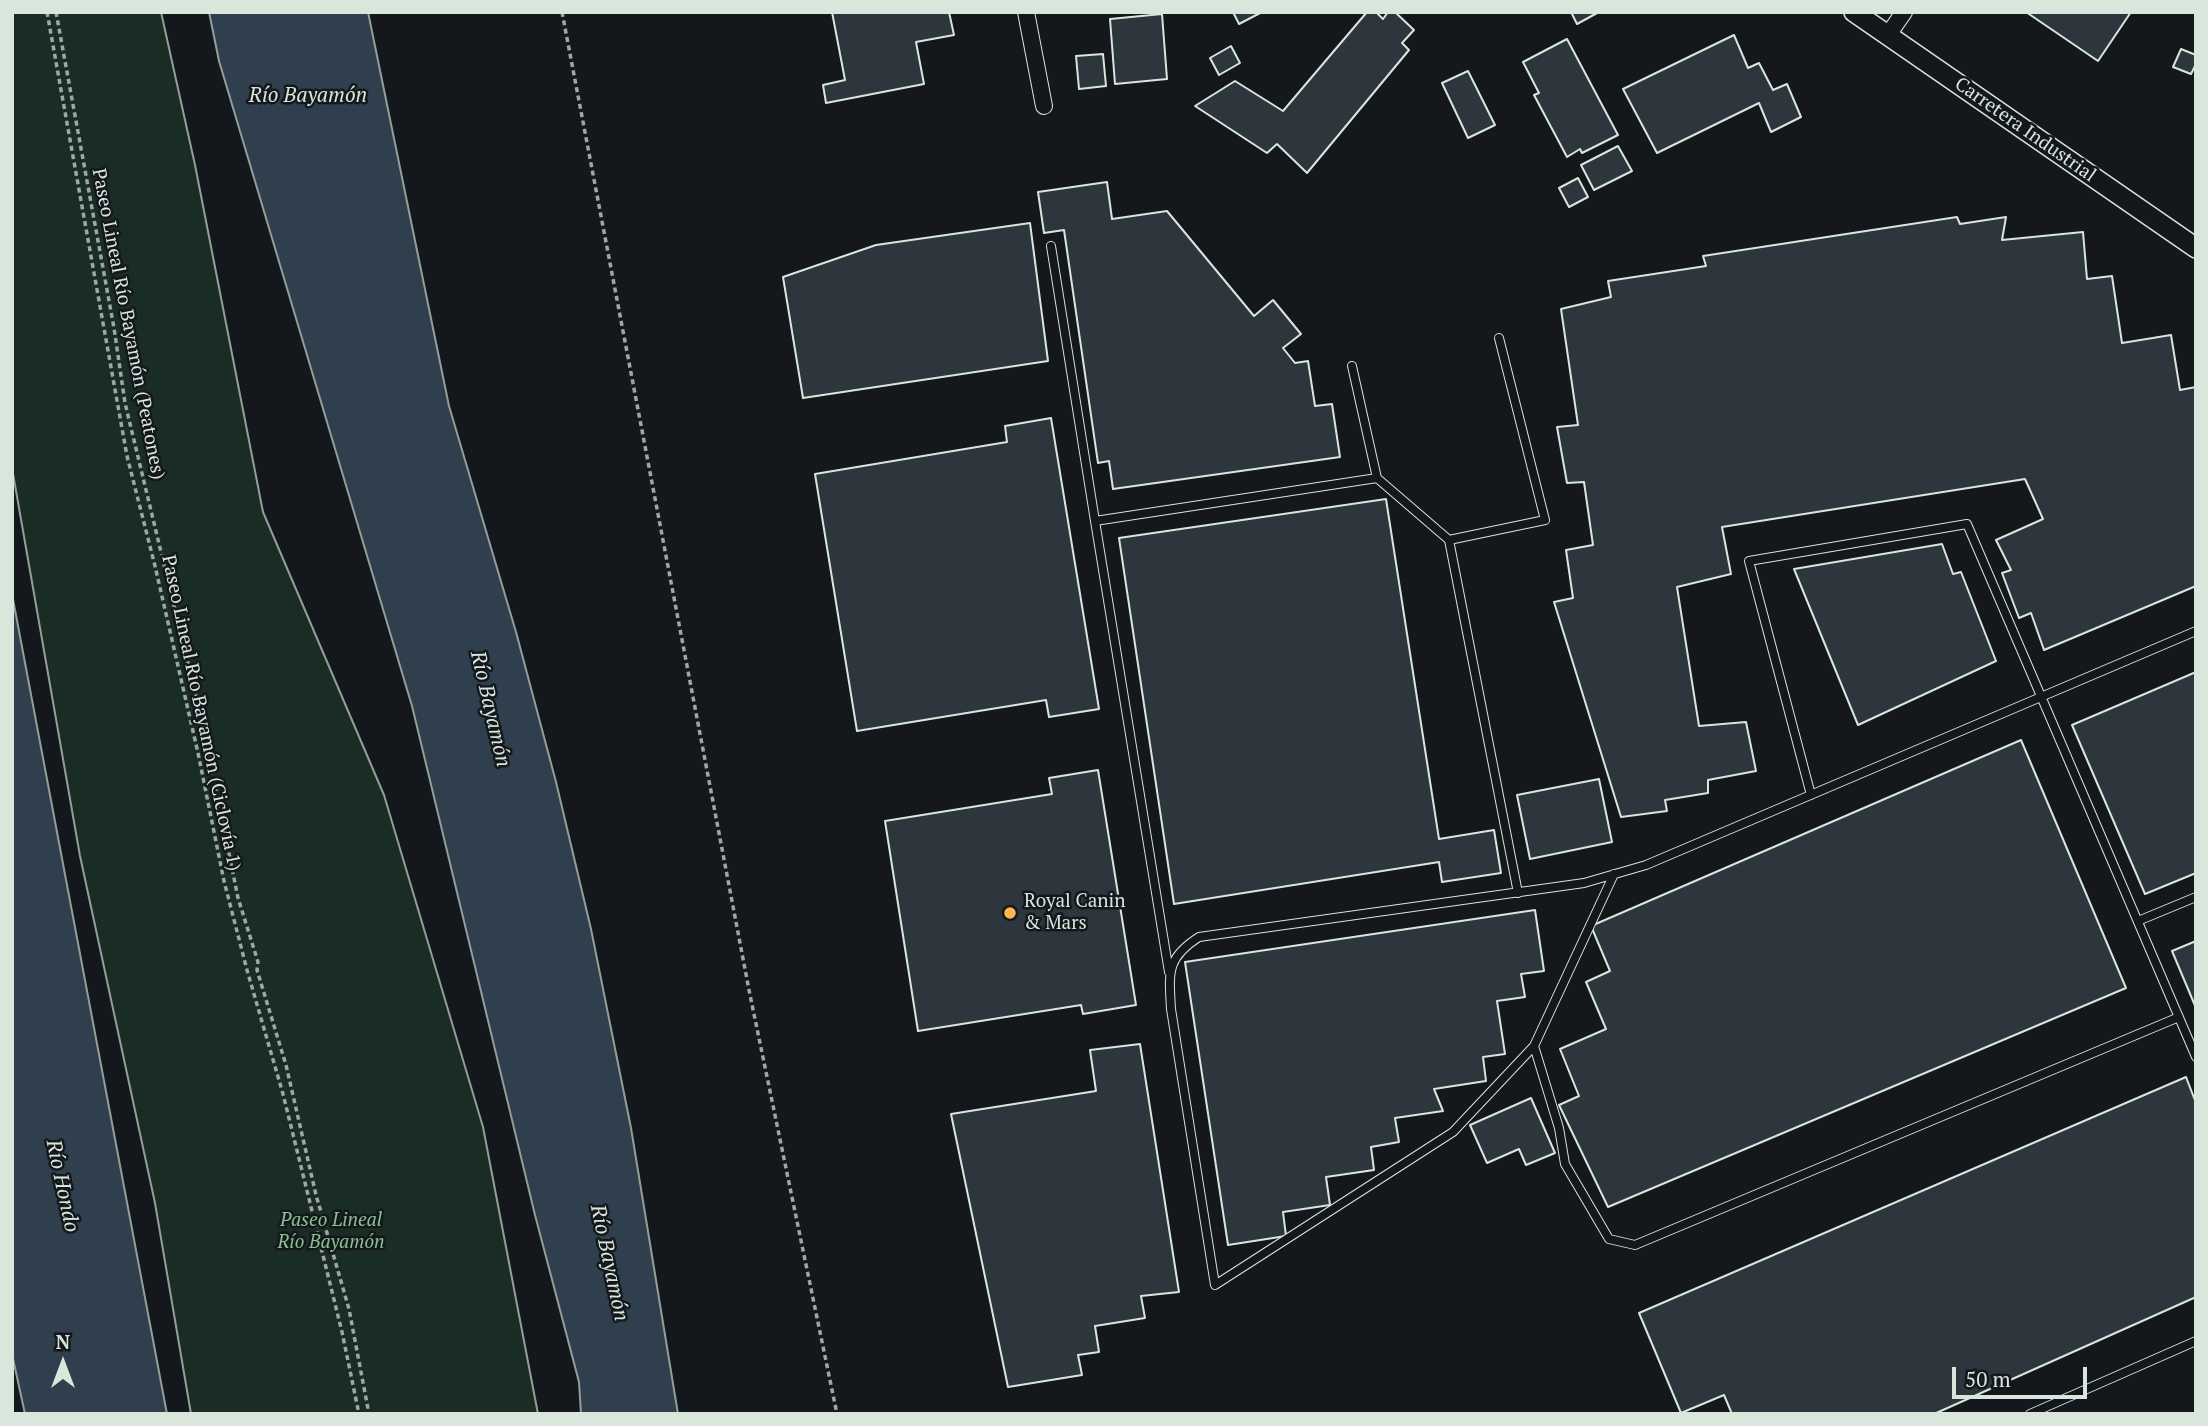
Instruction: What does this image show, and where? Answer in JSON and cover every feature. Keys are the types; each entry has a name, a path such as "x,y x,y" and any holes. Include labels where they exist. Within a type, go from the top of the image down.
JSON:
{"street":[{"path":"1026,12 1044,106"},
{"name":"Carretera Industrial","path":"1854,12 2196,248"},
{"path":"1888,35 1904,12"}],"lane":[{"path":"1051,246 1169,972 1171,1010 1215,1285 1454,1132 1534,1046 1614,874"},
{"path":"1449,540 1545,520 1499,338"},
{"path":"1352,366 1377,478 1449,540 1518,892"},
{"path":"1095,521 1377,478"},
{"path":"1811,794 1749,561 1967,524 2196,1056"},
{"path":"1169,972 1182,948 1199,937 1584,883 1646,865 2196,631"},
{"path":"2138,921 2196,897"},
{"path":"1534,1046 1559,1128 1564,1164 1609,1239 1635,1245 2179,1017"},
{"path":"2030,1414 2196,1341"}],"path":[{"name":"Paseo Lineal Río Bayamón (Ciclovía 1)","path":"47,12 127,456 198,753 224,881 283,1094 342,1332 359,1414"},
{"name":"Paseo Lineal Río Bayamón (Peatones)","path":"56,12 114,328 125,403 204,730 239,898 258,962 257,970 286,1065 316,1195 349,1309 369,1414"},
{"path":"562,12 749,990 837,1414"}],"green space":[{"name":"Paseo Lineal Río Bayamón","path":"12,12 161,12 195,165 263,512 384,795 483,1127 538,1414 191,1414 155,1203 80,856 12,468"}],"water":[{"name":"Río Bayamón","path":"209,12 368,12 449,406 516,632 591,929 631,1128 678,1414 581,1414 579,1382 535,1215 412,706 219,61"},
{"name":"Río Hondo","path":"12,594 167,1414 25,1414 12,1354"}],"building":[{"path":"832,12 949,12 954,35 916,42 924,84 826,103 823,85 845,80"},
{"path":"1233,12 1262,12 1239,24"},
{"path":"1367,12 1376,12 1383,19 1388,12 1395,12 1414,30 1402,43 1409,50 1307,173 1277,144 1267,153 1195,106 1235,81 1283,111"},
{"path":"1571,12 1599,12 1577,24"},
{"path":"2026,12 2131,12 2098,61"},
{"path":"1162,14 1167,79 1115,84 1110,19"},
{"path":"1734,35 1748,68 1759,63 1773,90 1787,84 1801,117 1771,132 1759,103 1657,153 1623,89"},
{"path":"1567,39 1618,135 1582,153 1580,149 1567,157 1534,95 1539,93 1523,62"},
{"path":"1231,46 1240,63 1219,75 1210,58"},
{"path":"2181,49 2196,55 2196,64 2191,74 2173,67"},
{"path":"1103,54 1106,86 1079,89 1076,56"},
{"path":"1468,71 1495,125 1468,138 1442,83"},
{"path":"1618,146 1632,171 1594,190 1581,165"},
{"path":"1578,178 1588,197 1569,207 1559,188"},
{"path":"1107,182 1112,219 1167,211 1254,316 1273,300 1301,334 1283,348 1295,363 1308,361 1315,406 1332,404 1340,457 1113,489 1109,461 1098,463 1064,230 1044,233 1038,192"},
{"path":"1957,217 1960,224 2006,217 2002,240 2083,232 2087,279 2112,276 2122,343 2171,335 2180,390 2196,387 2196,586 2044,650 2031,613 2019,618 2002,573 2011,570 1996,540 2043,519 2025,479 1722,527 1731,574 1677,587 1699,726 1746,722 1756,771 1708,780 1708,793 1665,800 1667,811 1621,817 1554,602 1573,598 1566,550 1593,545 1584,482 1567,483 1557,427 1578,425 1561,309 1611,297 1608,281 1706,266 1703,256"},
{"path":"1030,223 1048,361 803,398 783,277 876,245"},
{"path":"1051,418 1099,709 1049,717 1046,700 857,731 815,474 1007,442 1005,426"},
{"path":"1386,499 1439,839 1494,830 1501,873 1442,882 1439,862 1174,904 1119,538"},
{"path":"1942,544 1953,574 1961,572 1996,661 1858,725 1794,569"},
{"path":"2196,672 2196,873 2145,894 2072,725"},
{"path":"2021,740 2126,988 1608,1207 1559,1105 1579,1096 1560,1049 1606,1029 1586,982 1610,971 1591,926"},
{"name":"Royal Canin & Mars","path":"1098,770 1136,1005 1083,1014 1081,1005 918,1031 885,821 1052,794 1049,778"},
{"path":"1599,779 1612,842 1530,859 1517,795"},
{"path":"1535,910 1544,971 1521,974 1525,997 1497,1001 1505,1054 1483,1057 1486,1081 1434,1089 1443,1111 1395,1118 1399,1142 1371,1147 1374,1170 1326,1177 1330,1205 1283,1212 1286,1236 1228,1245 1185,962"},
{"path":"2196,941 2196,1008 2172,951"},
{"path":"1140,1044 1179,1292 1141,1296 1145,1318 1095,1326 1099,1352 1078,1355 1082,1375 1008,1387 951,1114 1096,1091 1090,1050"},
{"path":"2186,1077 2196,1103 2196,1297 1934,1414 1732,1414 1724,1395 1681,1413 1639,1313"},
{"path":"1531,1098 1555,1153 1526,1165 1519,1149 1487,1163 1470,1125"}],"place":[{"name":"Royal Canin & Mars","path":"1010,913"}]}
